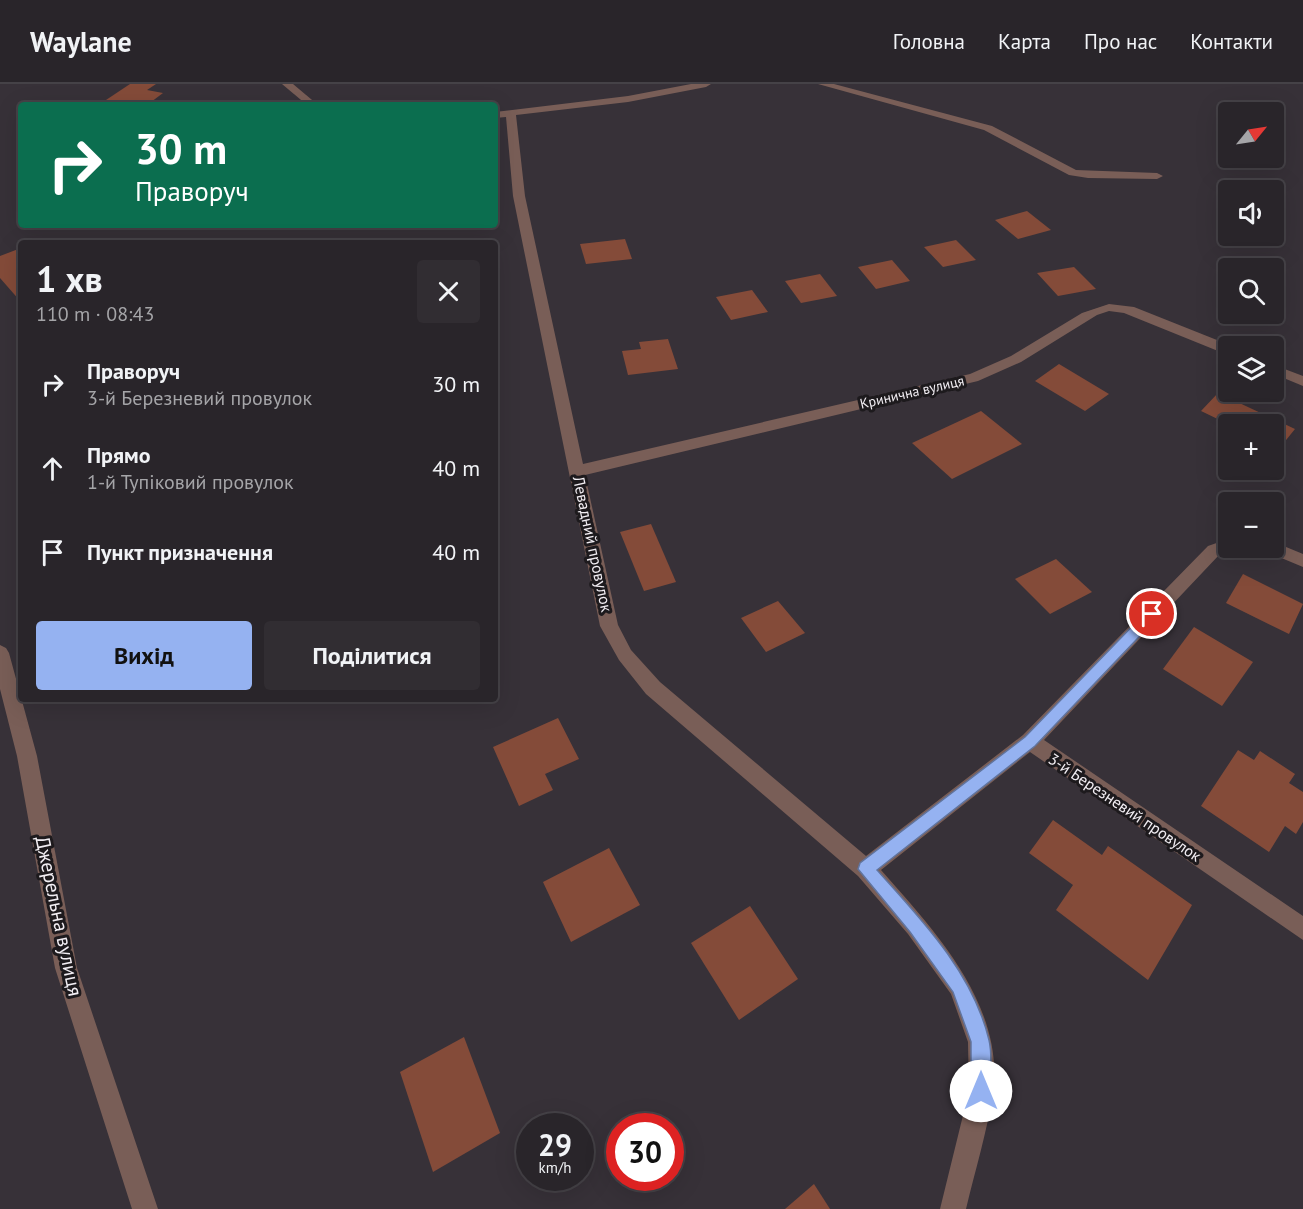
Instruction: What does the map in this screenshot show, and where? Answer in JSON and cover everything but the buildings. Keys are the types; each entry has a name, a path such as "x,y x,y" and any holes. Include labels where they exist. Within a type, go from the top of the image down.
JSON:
{"street":[{"path":"287,84 309,102"},
{"name":"Левадний провулок","path":"706,84 628,99 503,114 609,626 625,655 653,688 866,869 916,926 960,987 980,1042 981,1091 953,1209"},
{"path":"823,84 988,128 1073,173 1157,176"},
{"name":"Кринична вулиця","path":"577,471 973,378 1020,358 1086,316 1105,308 1116,307 1129,310 1218,346"},
{"path":"1284,373 1303,381"},
{"path":"866,869 1030,741 1214,550 1218,549"},
{"path":"1284,553 1303,561"},
{"name":"Джерельна вулиця","path":"0,653 27,756 66,968 146,1209"},
{"name":"3-й Березневий провулок","path":"1030,741 1303,929"}],"route":[{"path":"981,1091 980,1042 960,987 916,926 866,869 1030,741 1152,614"}]}
